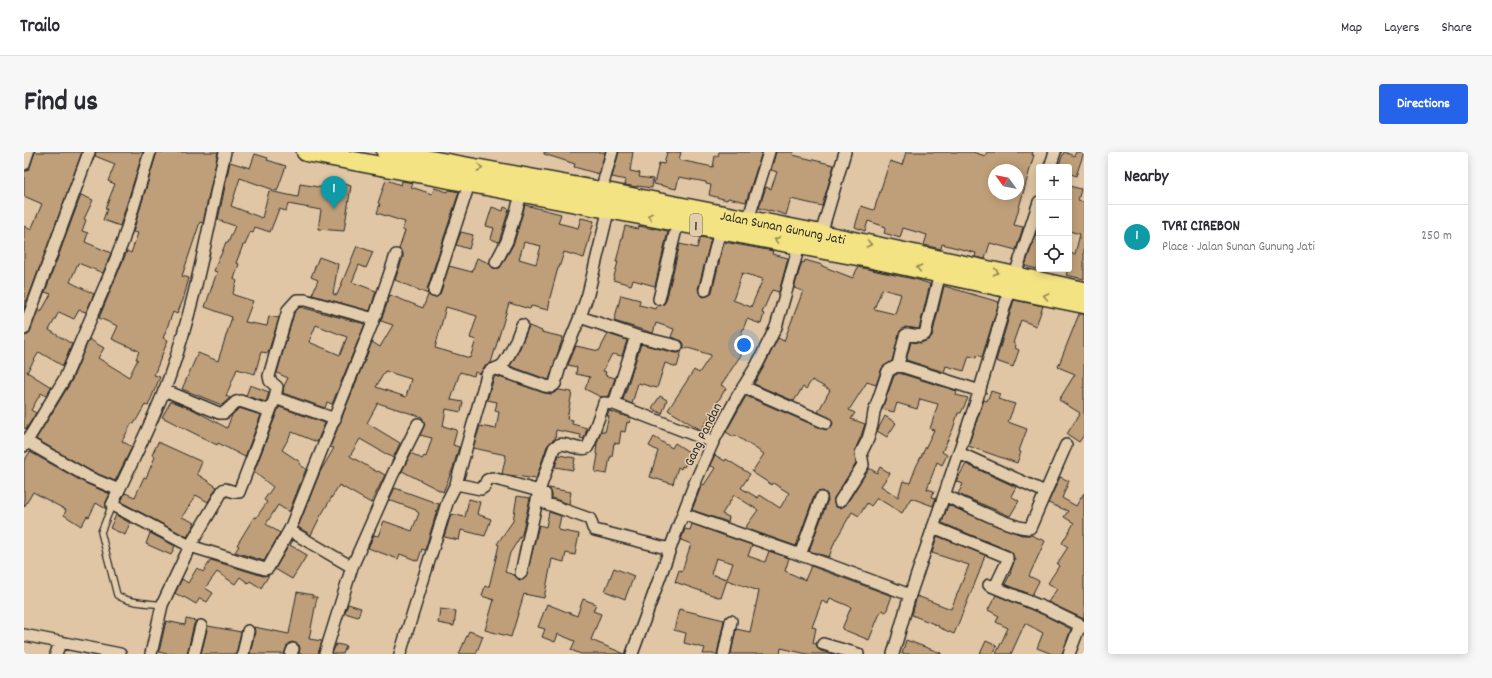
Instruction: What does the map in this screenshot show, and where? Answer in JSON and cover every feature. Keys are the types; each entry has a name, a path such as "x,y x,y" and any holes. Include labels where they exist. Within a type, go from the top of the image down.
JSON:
{"highway":[{"name":"1","path":"306,152 361,157 470,184 603,202 678,222 720,230 802,238 893,256 940,273 1013,283 1084,304"},
{"name":"Jalan Sunan Gunung Jati","path":"386,152 450,157 603,202 748,220 802,238 821,234 893,256 1013,283 1084,290"}],"street":[{"path":"24,164 28,152"},
{"path":"24,329 89,152"},
{"path":"119,490 88,477 25,442 65,378 110,274 123,241 150,152"},
{"path":"225,152 193,300 179,347 164,390 112,505 190,546 266,569 270,565 290,529 374,320 396,255"},
{"path":"497,369 545,386 553,386 557,379 561,363 588,294 612,152"},
{"path":"748,220 769,152"},
{"path":"821,234 845,152"},
{"path":"1051,164 1055,152"},
{"path":"434,291 470,184"},
{"path":"496,262 507,241 522,192"},
{"path":"893,654 910,595 980,391 1005,305 1036,211"},
{"path":"659,299 678,222"},
{"path":"705,290 720,230"},
{"name":"Gang Pandan","path":"632,654 683,514 713,442 757,365 776,327 802,238"},
{"path":"840,501 863,465 861,453 868,439 874,412 886,374 898,365 905,336 907,334 919,336 925,334 940,273"},
{"path":"151,654 162,605 190,546 224,490 239,492 275,398 277,388 270,381 269,376 288,310 297,300 305,300 374,320"},
{"path":"580,317 636,336 677,346"},
{"path":"400,654 448,500 456,484 487,375 490,370 497,369 504,364 522,325"},
{"path":"614,404 636,336"},
{"path":"898,365 980,391"},
{"path":"744,387 826,424"},
{"path":"164,390 219,413 224,413 236,402 240,401 270,411"},
{"path":"275,398 335,419"},
{"path":"521,573 539,491 554,448 556,445 562,444 582,449 587,448 604,403 614,404 713,442"},
{"path":"325,654 352,567 418,424"},
{"path":"944,495 1002,521 1030,528 1066,445"},
{"path":"959,453 1045,492"},
{"path":"456,484 481,489 484,487 487,480 492,478 539,491 545,494 545,503 587,518 591,521 595,530 670,549"},
{"path":"800,555 821,498"},
{"path":"683,514 910,595"},
{"path":"933,527 1007,557 1007,562 992,586 1047,609 1082,626 1069,654"},
{"path":"290,529 292,532 352,567"},
{"path":"724,654 731,621"},
{"path":"194,654 201,626"},
{"path":"243,654 248,631"},
{"path":"24,635 120,654"},
{"path":"56,654 60,643"},
{"path":"823,644 858,654"}],"lane":[{"path":"112,505 101,532 117,594 121,598 162,605"}],"building":[{"path":"35,152 82,152 24,309 24,226 31,230 42,204 24,196 24,171 27,171 30,167"},
{"path":"96,152 143,152 120,226 103,220 107,209 105,209 115,184 108,181 115,164 95,156"},
{"path":"157,152 218,152 203,223 200,222 182,276 189,278 183,300 177,314 173,312 163,338 168,340 154,375 160,377 148,406 145,405 134,424 132,423 122,441 132,447 115,481 91,471 36,439 71,382 89,339 104,348 98,358 129,377 138,359 136,359 139,351 112,339 118,326 99,318 127,251 131,253 138,233 133,232"},
{"path":"544,152 605,152 599,174 574,167 575,164 544,154"},
{"path":"619,152 633,152 630,171 640,173 639,177 653,179 652,188 625,185 626,180 612,177"},
{"path":"667,152 681,152 679,160 713,167 715,156 718,156 719,152 762,152 746,202 728,198 727,200 709,195 711,185 706,184 706,182 679,177 676,189 654,184 659,163 664,164"},
{"path":"776,152 794,152 793,155 834,165 822,206 791,199 786,215 759,208 766,187 771,189 777,172 771,170"},
{"path":"906,152 973,152 985,156 987,152 1033,152 1032,155 1034,155 1024,190 1024,164 988,164 988,200 1021,200 1014,225 1023,227 1016,250 990,243 985,259 975,257 976,253 942,244 941,249 924,245 927,235 903,228 900,238 884,233 886,227 868,221 865,231 855,227 861,206 874,210 890,161 902,165"},
{"path":"1064,152 1074,156 1076,152 1084,152 1076,176 1072,174 1072,164 1059,164"},
{"path":"255,154 268,158 267,160 286,166 277,191 240,178 231,206 262,218 269,191 298,197 300,184 325,188 329,183 351,186 344,231 318,229 321,210 288,204 286,211 279,209 270,232 255,227 253,233 250,232 236,263 239,264 234,279 237,281 233,293 234,295 253,301 245,322 267,326 269,316 279,318 268,353 261,352 255,374 237,369 226,396 230,398 222,405 182,389 198,353 218,361 232,317 205,307 217,272 214,271 219,257 226,242 228,243 235,226 218,220 230,162 250,168"},
{"path":"386,180 401,185 402,181 413,183 411,187 432,194 434,188 448,192 449,190 459,192 427,289 428,294 395,280 403,257 403,253 399,249 405,231 402,230 405,222 377,213 380,204 378,203"},
{"path":"1072,187 1081,189 1078,201 1084,202 1084,279 1066,275 1067,272 1072,272 1072,253 1075,254 1080,234 1072,232"},
{"path":"81,195 93,200 84,219 86,220 82,231 88,233 85,242 111,253 103,273 78,263 70,282 94,294 86,312 79,310 74,319 59,312 49,330 72,344 63,366 39,352 27,372 51,387 46,396 41,393 31,410 36,413 26,429 24,428 24,336 28,335 30,332 38,310 41,312 51,294 45,292"},
{"path":"525,205 561,214 558,223 578,228 581,218 594,221 584,258 564,252 558,268 548,310 531,306 530,309 509,303 491,363 484,367 480,374 475,372 474,376 460,372 451,400 463,402 461,412 446,409 443,426 457,430 453,445 459,447 453,468 443,492 402,471 411,453 422,459 424,456 426,457 432,438 420,435 425,424 422,417 378,403 367,423 400,443 393,458 360,439 350,456 385,475 371,503 339,485 311,535 298,527 320,472 334,448 330,447 372,342 380,347 393,325 381,321 390,295 423,308 428,295 435,298 440,294 449,266 472,272 477,258 489,263 493,268 500,268 514,243","holes":["524,242 541,246 536,264 519,259","446,307 477,316 470,338 476,340 470,358 435,348","385,371 411,379 406,397 376,387"]},
{"path":"492,207 503,211 504,207 509,209 499,242 491,239 494,228 486,226"},
{"path":"625,226 638,229 639,226 668,231 655,286 633,280 631,285 613,280"},
{"path":"461,232 473,235 469,249 456,245"},
{"path":"1036,234 1036,269 1025,266"},
{"path":"700,237 711,239 698,289 700,295 704,297 710,295 712,292 724,242 773,251 772,254 788,258 779,292 772,290 762,313 764,314 761,324 747,319 740,337 749,343 721,385 726,388 717,403 718,404 701,430 668,410 694,370 699,373 711,355 684,348 682,341 671,337 674,329 656,323 653,333 614,321 621,295 640,300 639,305 656,309 657,306 664,304 680,244 697,248","holes":["742,273 763,279 751,307 733,300"]},
{"path":"357,246 373,252 366,268 359,265 352,282 376,291 370,311 312,295 318,280 311,277 319,257 338,264 333,294 337,295"},
{"path":"805,260 822,265 853,278 858,267 930,284 919,329 905,327 900,331 892,361 882,368 876,385 867,382 849,410 855,413 851,419 865,424 855,450 856,464 834,498 834,504 836,507 840,508 846,505 869,468 877,473 880,467 890,473 881,486 898,497 903,481 910,483 934,430 930,429 938,404 920,399 917,409 897,403 894,412 882,409 894,376 899,373 957,391 956,395 968,398 961,413 958,413 953,429 942,452 947,455 942,465 937,462 927,489 934,491 932,497 936,498 933,506 911,498 902,513 877,498 871,506 867,503 859,516 852,512 835,541 829,557 809,551 828,500 827,494 823,491 817,492 814,496 796,546 745,528 758,510 734,495 722,514 729,517 728,522 692,510 702,484 704,485 715,468 710,465 715,455 725,461 726,459 750,474 741,488 758,498 760,495 780,508 789,493 773,483 772,485 752,472 764,454 735,435 734,437 726,432 746,396 823,429 827,430 832,426 833,423 831,419 818,412 830,390 812,380 806,389 803,387 794,401 754,384 778,338 784,341 803,291 794,288 802,262 804,263","holes":["882,289 901,294 895,314 874,309"]},
{"path":"944,286 999,302 982,357 977,355 976,358 969,356 964,371 946,366 944,372 906,360 911,342 921,343 928,340 932,336"},
{"path":"1014,300 1043,306 1036,326 1021,320 1013,343 1016,345 1015,348 1019,350 1013,367 996,361"},
{"path":"300,307 365,324 332,404 327,402 325,408 283,393 284,386 288,378 277,373 294,313","holes":["316,325 347,337 340,355 309,342"]},
{"path":"1079,314 1084,314 1084,435 1079,442 1067,434 1080,413 1059,400 1075,374 1058,367"},
{"path":"529,326 542,331 541,332 563,337 549,380 510,366 520,348"},
{"path":"608,334 627,340 622,356 612,354 603,371 606,372 605,375 615,378 609,396 601,397 585,389 590,377 576,374 577,367 568,365 576,346 599,351"},
{"path":"641,344 675,353 679,353 682,350 677,367 665,363 657,388 638,383 632,404 623,400"},
{"path":"496,376 544,393 552,394 559,390 572,392 567,419 573,420 572,424 587,428 584,439 580,438 581,435 556,430 555,439 547,446 536,479 502,474 506,455 473,448 480,426 496,429 499,412 495,411 497,402 487,400"},
{"path":"250,385 269,392 266,402 246,396"},
{"path":"991,391 1000,394 998,399 1015,404 1008,422 1027,429 1019,451 1021,452 1017,463 968,446 984,400 987,401"},
{"path":"660,396 667,400 662,414 652,408"},
{"path":"171,401 194,410 227,428 232,415 239,408 261,415 245,457 218,443 217,445 162,417"},
{"path":"279,407 325,423 317,442 292,432 282,450 300,462 299,464 306,469 289,512 278,505 266,524 280,533 264,561 235,552 239,546 237,545 254,517 256,518 267,502 264,500 273,487 254,472"},
{"path":"609,411 631,418 629,423 627,422 625,432 621,431 619,444 614,443 607,474 595,472 598,455 596,454 597,443 601,431 605,432"},
{"path":"885,416 896,423 887,437 877,431"},
{"path":"654,437 672,448 675,443 692,454 684,467 682,466 681,469 678,467 673,484 650,477 658,451 649,446"},
{"path":"158,442 202,462 197,474 217,487 208,502 196,495 182,517 195,523 187,537 121,502 125,493 135,497 144,477 146,478 155,457 152,455"},
{"path":"30,452 85,483 110,494 106,502 106,509 96,503 89,517 87,516 81,526 64,515 66,510 33,492 24,507 24,461"},
{"path":"559,455 575,458 573,470 555,467"},
{"path":"966,464 1016,487 1011,496 1019,501 1010,516 958,494 963,484 956,481"},
{"path":"1060,477 1069,481 1062,498 1076,506 1084,493 1084,619 1048,602 1057,589 1048,583 1059,566 1057,564 1068,547 1062,543 1074,523 1064,517 1068,511 1048,503"},
{"path":"395,488 439,504 425,550 422,549 418,561 400,554 398,559 368,548 374,535 378,536 384,521 412,531 419,513 416,510 389,500"},
{"path":"549,488 571,492 569,504 552,498"},
{"path":"517,496 530,498 522,534 510,553 505,572 514,575 519,580 523,580 526,577 539,525 546,527 549,512 561,516 558,530 579,534 575,555 566,553 564,562 552,559 544,598 524,594 511,637 485,630 494,600 482,596 485,586 489,587 499,545 497,544 513,521"},
{"path":"469,499 480,502 477,514 491,519 485,536 461,530 459,540 444,537 451,514 465,517"},
{"path":"948,505 999,527 1022,535 1031,535 1045,541 1029,576 1039,581 1032,595 1005,584 1011,573 1015,559 1010,551 942,523"},
{"path":"116,515 130,523 125,535 110,528"},
{"path":"692,524 752,545 748,556 765,562 769,551 789,558 785,571 805,580 811,566 892,596 886,612 882,610 880,613 869,640 842,629 851,607 830,598 828,604 822,601 812,627 816,628 813,643 816,644 818,649 821,651 833,654 807,654 781,648 780,654 731,654 736,629 750,632 759,591 727,580 721,598 675,582 679,570 682,571 691,544 681,540 685,529 690,530","holes":["716,558 733,563 727,579 711,574"]},
{"path":"150,533 175,546 171,555 146,544"},
{"path":"937,536 985,555 954,634 912,615 917,596 951,609 969,565 932,553"},
{"path":"292,540 293,541 290,545 307,555 292,579 275,569"},
{"path":"211,560 263,576 269,575 261,588 250,581 248,583 240,577 235,584 217,572 205,588 213,593 207,602 200,598 196,604 175,593 182,579 188,583 197,568 203,572"},
{"path":"614,568 634,576 625,599 605,591"},
{"path":"297,592 313,595 312,597 317,597 309,639 322,641 318,654 299,654 299,645 292,642 287,646 284,654 250,654 255,632 254,627 289,634"},
{"path":"996,595 1044,615 1071,629 1062,654 1052,654 1037,648 1043,633 1025,623 1011,654 996,654 1008,628 996,622 999,616 988,610"},
{"path":"583,599 596,604 593,611 601,614 591,640 625,654 581,654 571,650 575,641 558,634 555,642 542,637 545,629 538,627 547,604 577,616"},
{"path":"348,604 361,608 358,617 345,613"},
{"path":"440,609 456,611 454,626 438,623"},
{"path":"679,609 724,620 717,654 703,654 705,648 684,643 686,633 674,630"},
{"path":"186,619 196,621 187,654 167,654 159,652 166,621 185,625"},
{"path":"208,626 241,632 236,654 201,654"},
{"path":"469,631 483,636 476,654 459,654"},
{"path":"906,640 941,653 941,654 902,654"},
{"path":"986,641 997,646 993,654 980,654"},
{"path":"336,644 346,646 343,654 332,654"}],"place":[{"name":"TVRI CIREBON","path":"334,209"}]}
